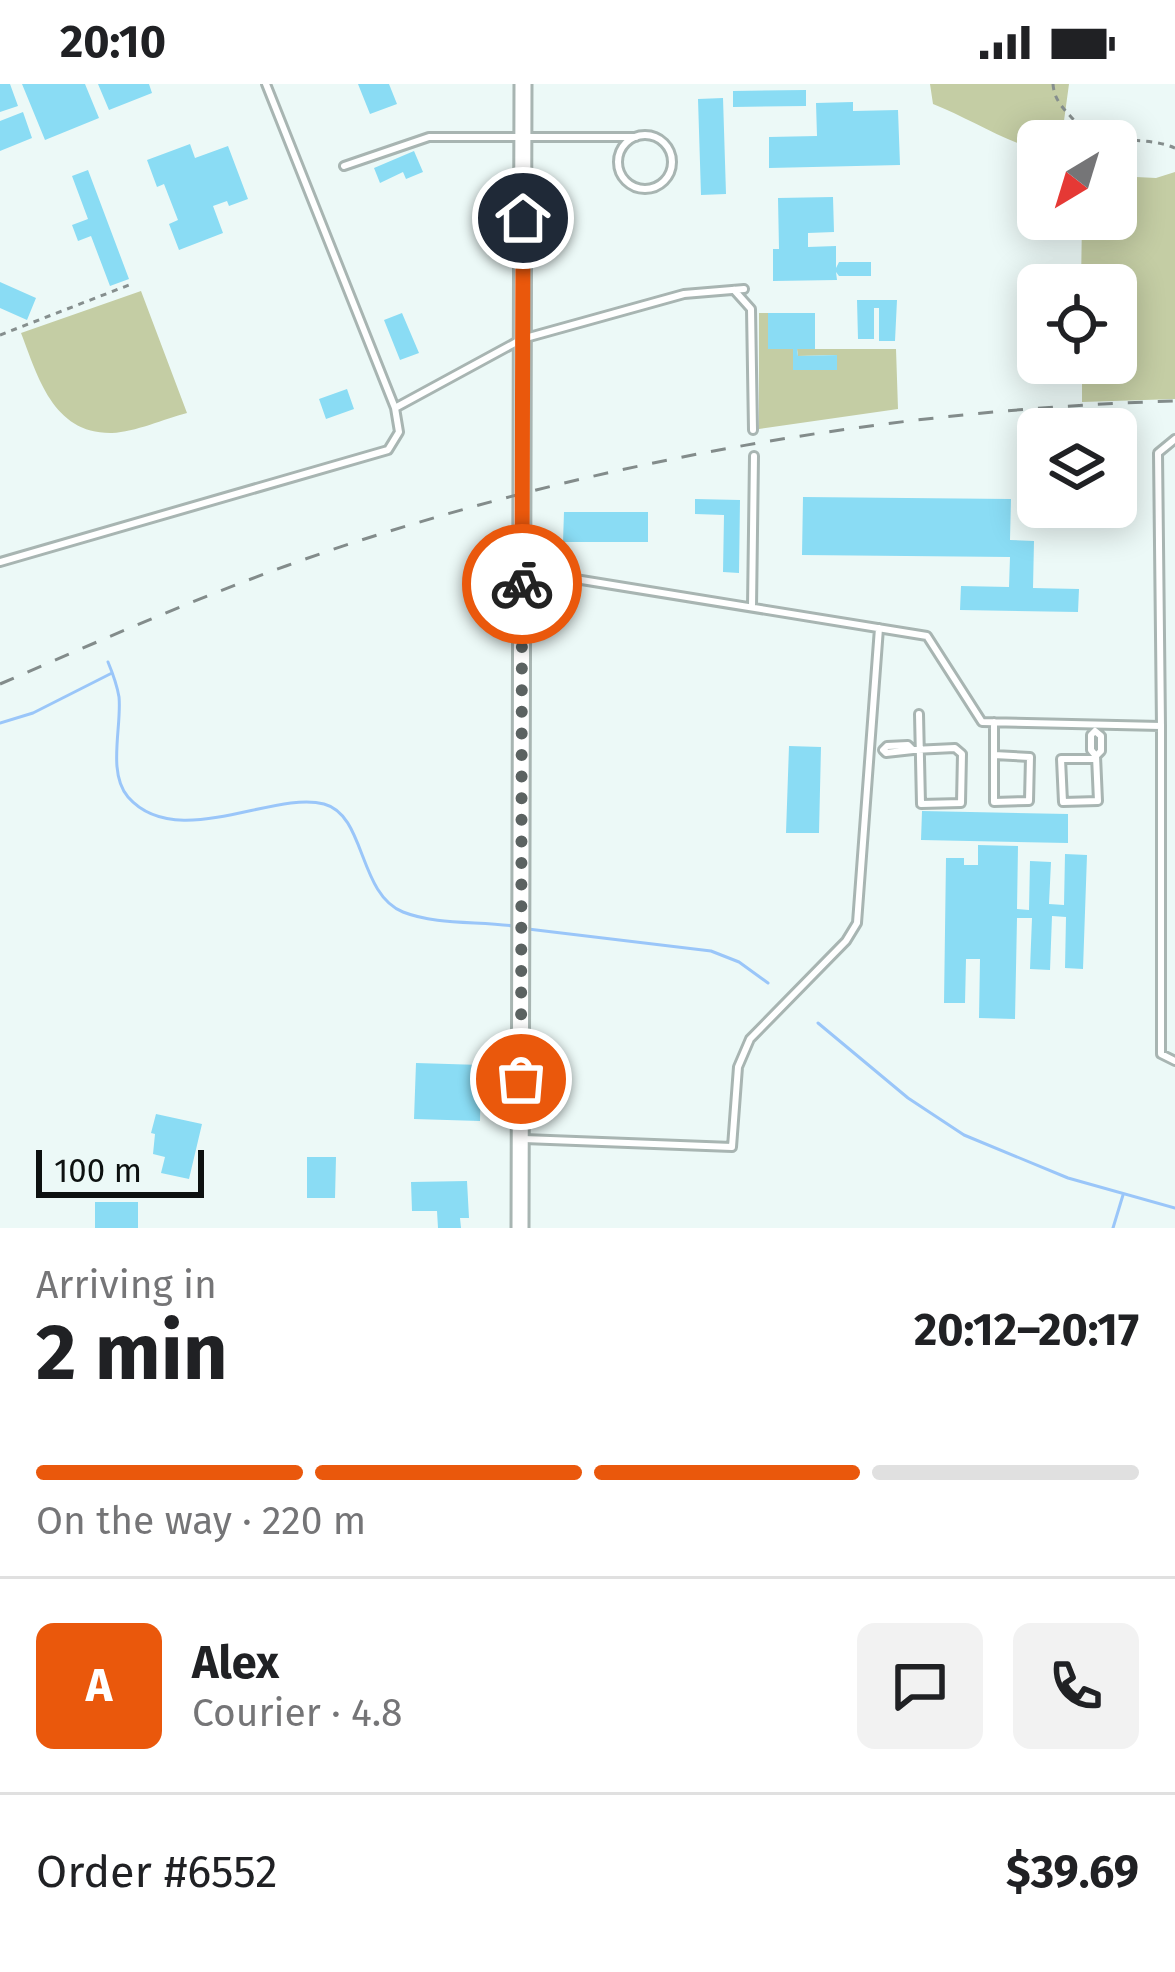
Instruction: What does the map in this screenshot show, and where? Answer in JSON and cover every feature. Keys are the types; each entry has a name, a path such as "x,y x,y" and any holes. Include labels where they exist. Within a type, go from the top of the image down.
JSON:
{"street":[{"path":"520,1228 523,84"}],"lane":[{"path":"0,562 388,450 400,432 395,408 266,84"},
{"path":"344,166 429,137 523,137 636,136 653,136 671,154 666,178 651,188 633,186 620,173 619,155 636,136"},
{"path":"733,289 751,310 753,430"},
{"path":"395,408 522,339 685,294 744,289"},
{"path":"1175,439 1158,453 1161,1054 1175,1061"},
{"path":"752,608 754,456"},
{"path":"522,570 927,636 982,722 1161,727"},
{"path":"520,1139 732,1147 737,1067 750,1039 846,941 857,923 879,628"},
{"path":"871,749 908,745 917,750 956,748 962,754 961,803 921,804 917,750 919,714"},
{"path":"994,722 994,755 994,802 1029,801 1030,757 994,755"},
{"path":"1095,728 1101,736 1096,758 1098,801 1063,802 1060,759 1096,758"}],"path":[{"path":"1053,84 1062,107 1096,137 1158,141 1175,148"},
{"path":"0,335 129,285"}],"green space":[{"path":"930,84 1069,84 1064,120 1017,120 1017,143 933,104"},
{"path":"1175,172 1175,399 1082,402 1082,384 1137,384 1137,264 1081,264 1082,240 1137,240 1137,177"},
{"path":"141,291 187,413 112,433 75,424 51,400 21,333"},
{"path":"759,313 768,313 768,348 793,349 794,370 837,369 837,355 798,356 797,349 896,349 898,409 759,429"}],"building":[{"path":"0,84 10,84 18,106 0,112"},
{"path":"22,84 85,84 99,118 45,140"},
{"path":"98,84 149,84 152,93 109,110"},
{"path":"358,84 389,84 397,104 370,114"},
{"path":"806,90 806,106 733,107 733,91"},
{"path":"723,98 726,194 701,195 698,99"},
{"path":"853,102 853,111 898,110 900,165 769,168 769,137 817,136 816,103"},
{"path":"23,112 32,138 0,151 0,121"},
{"path":"190,144 195,158 228,146 248,199 213,206 223,233 179,250 169,224 178,220 164,184 157,187 147,160"},
{"path":"414,151 423,172 406,179 403,172 380,183 374,168"},
{"path":"88,170 129,279 110,286 91,236 78,241 72,225 88,219 72,176"},
{"path":"833,197 834,232 808,233 808,247 836,246 836,268 839,262 871,262 871,276 839,276 836,272 837,280 773,281 773,249 779,249 778,198"},
{"path":"0,282 36,298 27,320 0,308"},
{"path":"857,300 897,300 895,341 879,341 879,308 874,308 874,339 858,339"},
{"path":"402,313 419,353 400,360 384,320"},
{"path":"768,313 815,313 815,349 797,349 798,356 837,355 837,370 793,370 793,349 768,349"},
{"path":"347,389 354,409 326,419 319,399"},
{"path":"803,497 1011,499 1010,540 1034,541 1033,588 1079,589 1078,612 960,610 961,586 1009,587 1010,557 802,555"},
{"path":"695,499 740,500 739,573 723,572 724,515 695,514"},
{"path":"564,512 648,512 648,542 563,542"},
{"path":"789,746 821,747 819,833 786,833"},
{"path":"922,811 1068,814 1068,843 921,840"},
{"path":"978,845 1018,846 1017,909 1029,910 1030,861 1051,862 1049,904 1064,905 1065,854 1087,855 1083,969 1065,968 1066,917 1052,916 1050,970 1030,969 1032,918 1017,918 1015,1019 979,1018 980,959 966,959 965,1003 944,1003 946,858 964,858 964,865 978,865"},
{"path":"416,1063 481,1065 480,1121 414,1119"},
{"path":"156,1114 202,1124 189,1179 161,1173 165,1157 153,1154 155,1134 151,1133"},
{"path":"307,1157 336,1157 335,1198 307,1198"},
{"path":"467,1181 469,1218 460,1218 461,1228 438,1228 437,1211 412,1211 411,1182"},
{"path":"95,1202 138,1202 138,1228 95,1228"}],"waterway":[{"path":"108,662 119,697 118,775 128,797 148,813 198,820 279,805 324,804 348,823 388,903 429,919 513,926"},
{"path":"0,723 33,713 112,673"},
{"path":"528,929 711,951 739,962 768,983"},
{"path":"818,1023 908,1098 964,1135 1068,1178 1175,1208"},
{"path":"1113,1228 1123,1195"}],"railway":[{"path":"0,684 277,569 371,537 568,482 768,441 870,426 972,414 1175,401"}],"way so far":[{"path":"521,1079 522,584"}],"route":[{"path":"522,584 523,218"}]}
